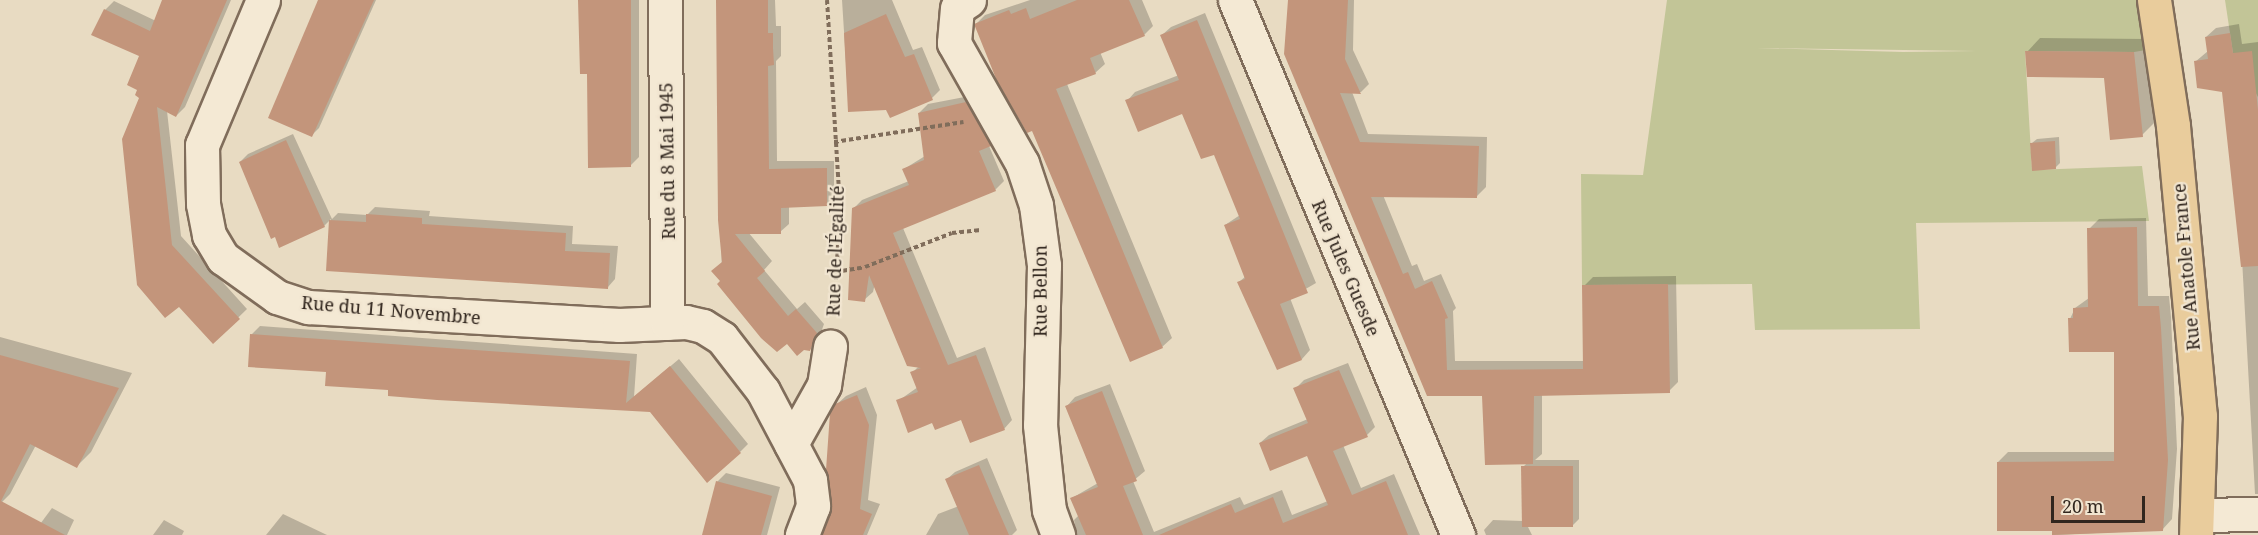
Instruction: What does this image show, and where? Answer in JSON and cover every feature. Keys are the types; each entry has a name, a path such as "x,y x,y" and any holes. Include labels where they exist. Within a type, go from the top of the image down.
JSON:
{"main road":[{"name":"Rue Anatole France","path":"2154,0 2173,126 2200,416 2197,525"}],"street":[{"name":"Rue du 11 Novembre","path":"263,0 202,145 203,204 209,235 223,258 240,273 277,297 308,307 619,326 667,323 703,326 722,338 763,391 791,444"},
{"name":"Rue du 8 Mai 1945","path":"665,0 667,323"},
{"name":"Rue Bellon","path":"969,0 957,8 954,43 1022,162 1036,205 1044,265 1040,425 1049,510 1058,535"},
{"name":"Rue Jules Guesde","path":"1235,0 1458,535"},
{"path":"802,535 813,506 810,480 791,444 824,385 830,346"},
{"path":"2197,525 2258,514"}],"path":[{"name":"Rue de l'Égalité","path":"827,0 834,142 840,208 835,272 836,303 830,346"},
{"path":"834,142 997,117"},
{"path":"835,272 865,267 952,233 981,230"}],"green space":[{"path":"1667,0 2154,0 2158,48 2134,52 2025,51 2032,170 2142,166 2149,221 1916,223 1920,329 1755,330 1752,284 1582,285 1581,174 1643,175","holes":["1756,48 1977,51 1903,52"]},
{"path":"2225,0 2258,0 2258,97 2233,53"}],"building":[{"path":"162,0 227,0 176,117 157,107 172,245 240,319 213,344 179,307 165,318 137,285 122,139 139,98 135,95 137,90 127,85 139,56 91,35 104,9 150,31"},
{"path":"318,0 374,0 312,137 268,118"},
{"path":"578,0 631,0 631,167 588,168 587,74 580,74"},
{"path":"716,0 768,0 768,33 773,33 774,65 768,66 769,169 827,168 827,206 781,208 781,234 735,234 765,271 757,278 788,316 796,309 817,333 810,351 804,350 797,356 787,344 777,352 761,338 717,284 720,281 711,271 722,262 718,220"},
{"path":"1077,0 1129,0 1145,36 1090,58 1096,74 1056,89 1163,348 1130,362 1032,131 1027,133 997,81 974,24 1009,10 1011,14 1026,8 1030,19"},
{"path":"1288,0 1348,0 1345,59 1361,94 1340,93 1360,142 1479,146 1477,198 1371,197 1403,274 1408,272 1415,289 1432,281 1448,318 1445,319 1447,370 1583,369 1582,285 1668,284 1670,393 1534,396 1533,464 1485,465 1482,396 1427,396 1284,54"},
{"path":"886,14 905,57 914,54 933,100 890,118 886,110 848,112 844,33"},
{"path":"1197,20 1308,293 1280,304 1302,360 1277,370 1237,282 1245,279 1224,225 1240,219 1214,155 1201,159 1182,114 1138,132 1125,100 1179,80 1160,35"},
{"path":"2230,33 2233,53 2252,51 2258,110 2258,266 2241,267 2222,92 2197,88 2194,61 2208,59 2205,37"},
{"path":"2025,51 2134,52 2143,137 2110,140 2104,78 2027,77"},
{"path":"966,102 991,146 979,151 996,191 893,233 948,365 976,355 1005,430 970,443 961,420 935,430 932,423 908,433 896,400 918,392 910,372 921,368 907,366 869,275 865,302 848,300 852,208 909,185 902,169 924,160 918,113"},
{"path":"286,140 325,227 279,248 275,237 271,239 239,162"},
{"path":"2055,141 2056,169 2032,171 2030,143"},
{"path":"366,214 422,218 422,224 566,233 565,251 610,253 608,289 326,271 329,220 366,222"},
{"path":"2137,227 2138,306 2159,306 2161,328 2168,460 2163,531 2052,535 2052,531 1997,531 1997,462 2114,461 2114,352 2069,352 2068,318 2073,318 2073,308 2088,307 2087,228"},
{"path":"250,334 630,361 626,403 670,366 741,453 707,483 650,412 437,400 388,396 388,390 325,386 326,372 248,367"},
{"path":"0,355 119,388 77,468 30,444 1,501 65,535 0,535"},
{"path":"1339,370 1368,437 1333,451 1352,495 1386,481 1408,535 1159,535 1231,504 1235,513 1273,497 1283,523 1328,505 1307,456 1270,471 1259,443 1308,423 1293,388"},
{"path":"1102,391 1137,481 1123,486 1143,535 1086,535 1070,498 1098,487 1065,406"},
{"path":"857,395 869,425 860,509 872,514 863,535 822,535 832,504 826,470 830,413 835,404"},
{"path":"979,465 1009,535 969,535 945,479"},
{"path":"1521,466 1573,466 1573,527 1522,527"},
{"path":"716,481 772,496 761,535 702,535"}]}
